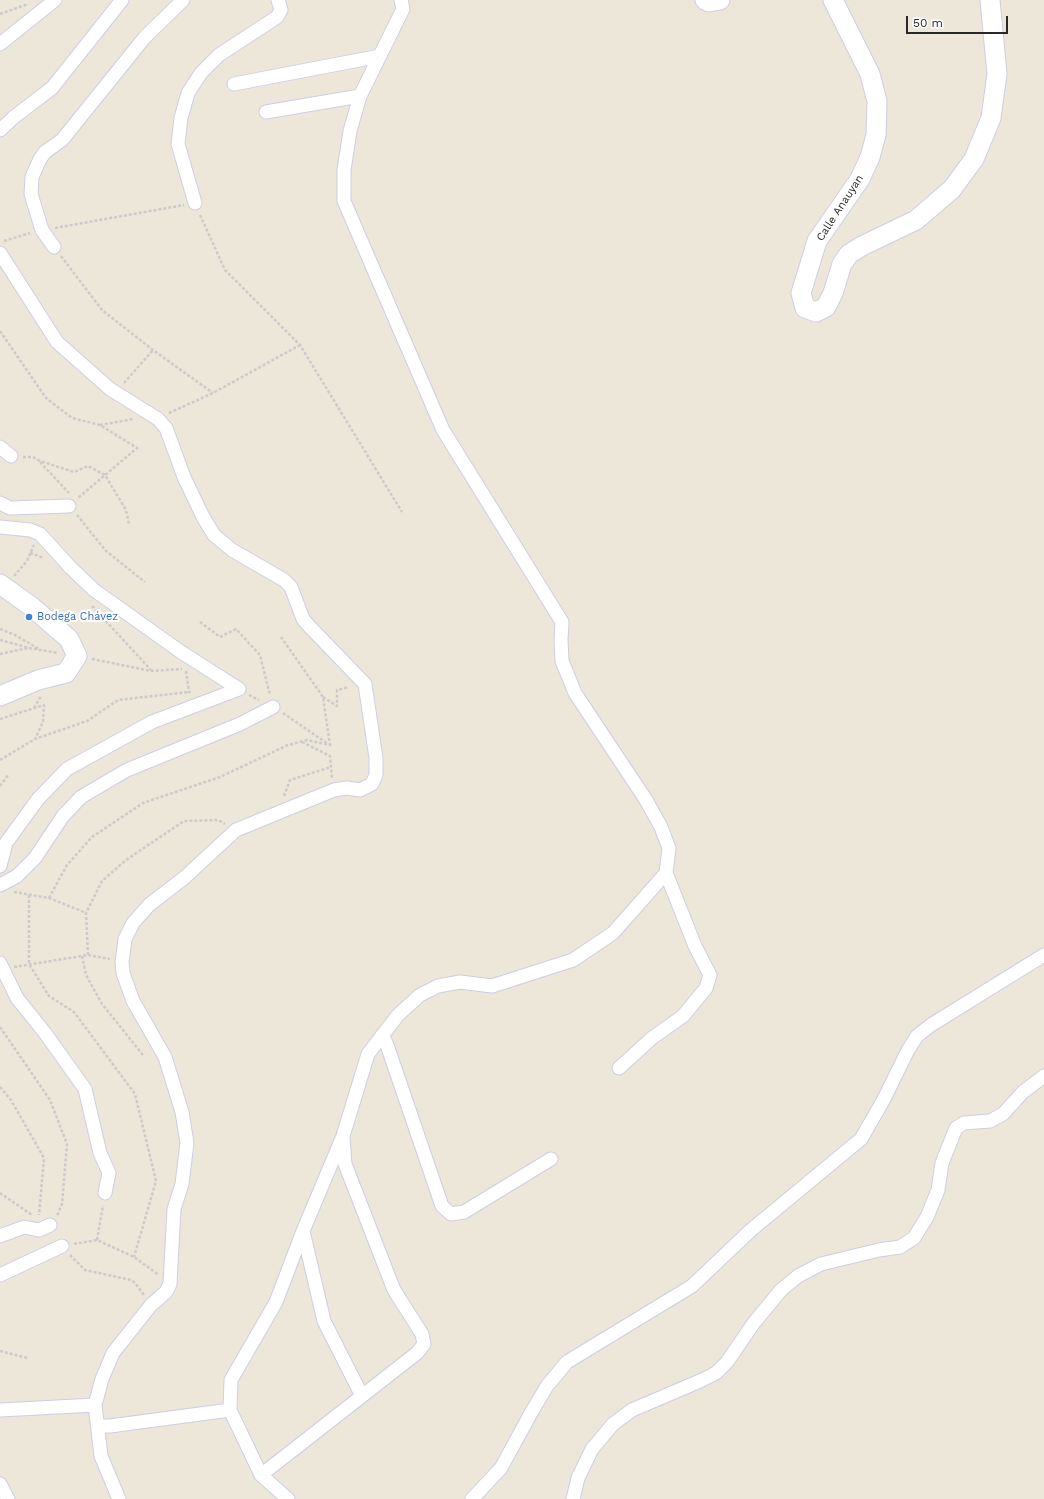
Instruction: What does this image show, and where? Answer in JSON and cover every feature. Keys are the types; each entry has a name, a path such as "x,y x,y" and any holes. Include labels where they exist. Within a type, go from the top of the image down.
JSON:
{"street":[{"path":"0,44 55,0"},
{"path":"0,130 14,117 52,88 122,0"},
{"path":"54,247 42,230 31,194 32,177 40,159 45,152 62,140 145,37 183,0"},
{"path":"195,202 178,144 181,118 188,93 201,74 219,56 277,17 281,10 278,0"},
{"path":"401,0 403,9 360,96 350,131 345,162 344,201 443,430 562,622 562,661 575,693 646,800 661,827 669,848 666,873 695,946 710,975 706,988 683,1016 652,1038 619,1068"},
{"path":"705,0 708,2 720,0"},
{"name":"Calle Anauyan","path":"833,0 870,74 877,102 876,135 870,157 860,179 817,241 801,293 805,308 816,312 826,307 833,293 842,264 849,254 862,246 916,220 952,189 974,159 991,118 997,74 990,0"},
{"path":"234,84 380,56"},
{"path":"266,112 360,96"},
{"path":"0,253 57,342 115,392 158,419 166,428 184,477 203,517 214,535 232,550 284,580 291,587 303,619 364,684 376,758 376,775 372,784 360,790 347,788 334,790 236,830 184,878 149,905 134,923 125,939 122,962 123,973 133,1001 165,1057 182,1112 187,1143 182,1184 174,1209 170,1284 166,1292 152,1306 113,1353 102,1379 95,1405 101,1456 119,1499"},
{"path":"0,447 11,456"},
{"path":"0,503 10,508 70,500"},
{"path":"0,527 30,530 40,534 71,568 94,590 181,652 239,689"},
{"path":"0,584 32,606 69,639 77,656 66,673 38,680 0,696"},
{"path":"0,866 6,843 38,799 67,769 152,722 239,689"},
{"path":"4,888 35,858 63,816 82,797 127,770 240,724 273,707"},
{"path":"288,1499 261,1475 230,1410 231,1380 276,1302 303,1231 343,1136 368,1054 398,1015 420,995 438,986 460,982 492,986 573,960 613,933 666,873"},
{"path":"472,1499 501,1468 530,1413 547,1386 567,1362 692,1286 751,1230 861,1140 916,1036 931,1025 1044,955"},
{"path":"1,966 17,998 45,1033 85,1089 100,1153 109,1172 105,1194"},
{"path":"382,1035 387,1044 442,1206 451,1214 464,1212 551,1159"},
{"path":"573,1499 578,1478 592,1449 613,1424 632,1410 716,1373 727,1362 753,1324 781,1290 798,1276 821,1264 880,1250 900,1247 914,1238 927,1217 938,1190 942,1163 956,1128 964,1123 990,1121 1003,1114 1023,1092 1044,1076"},
{"path":"261,1475 417,1353 424,1344 422,1334 394,1290 382,1261 345,1164 343,1136"},
{"path":"0,1236 24,1228 39,1230 50,1225"},
{"path":"303,1231 324,1321 362,1396"},
{"path":"0,1275 62,1246"},
{"path":"0,1410 95,1405"},
{"path":"98,1426 110,1426 230,1410"},
{"path":"0,1484 8,1499"}],"path":[{"path":"0,14 34,2"},
{"path":"0,242 42,230 195,202 225,270 300,345 402,512"},
{"path":"54,247 102,310 153,350 212,393"},
{"path":"0,331 46,398 72,418 100,425 137,448 85,492"},
{"path":"158,419 212,393 300,345"},
{"path":"115,392 153,350"},
{"path":"100,425 134,418"},
{"path":"11,456 33,457 40,461 74,472 88,466 105,475 126,510 129,524"},
{"path":"40,461 106,551 145,582"},
{"path":"30,553 50,560"},
{"path":"87,601 151,671"},
{"path":"200,622 220,637 236,629 260,655 273,707"},
{"path":"0,629 15,635 41,650"},
{"path":"281,637 322,697 336,706 337,690 363,683"},
{"path":"0,640 29,648 151,671 186,669 189,692"},
{"path":"0,654 29,648"},
{"path":"239,689 273,707 330,745"},
{"path":"0,760 34,739 87,721 118,700 196,692"},
{"path":"322,697 330,745"},
{"path":"0,719 44,705 43,722 34,739"},
{"path":"49,898 67,865 92,837 143,802 220,777 288,745 307,740 330,745"},
{"path":"301,742 330,756 334,790"},
{"path":"278,812 290,780 331,767"},
{"path":"0,786 9,774"},
{"path":"88,955 86,913 102,881 126,860 184,821 218,820 236,830"},
{"path":"4,888 29,895 49,898 86,913"},
{"path":"29,895 29,964 49,996 74,1012 135,1094 156,1180 134,1257"},
{"path":"1,966 29,964 88,955 122,962"},
{"path":"82,956 86,975 102,1004 143,1055"},
{"path":"0,1027 50,1100 67,1144 62,1204 58,1214 50,1225"},
{"path":"0,1087 11,1100 44,1158 39,1219 0,1193"},
{"path":"97,1240 105,1194"},
{"path":"62,1246 97,1240 134,1257 170,1284"},
{"path":"62,1246 85,1270 130,1280 135,1283 152,1306"},
{"path":"0,1351 27,1358"}],"place":[{"name":"Bodega Chávez","path":"29,617"}]}
